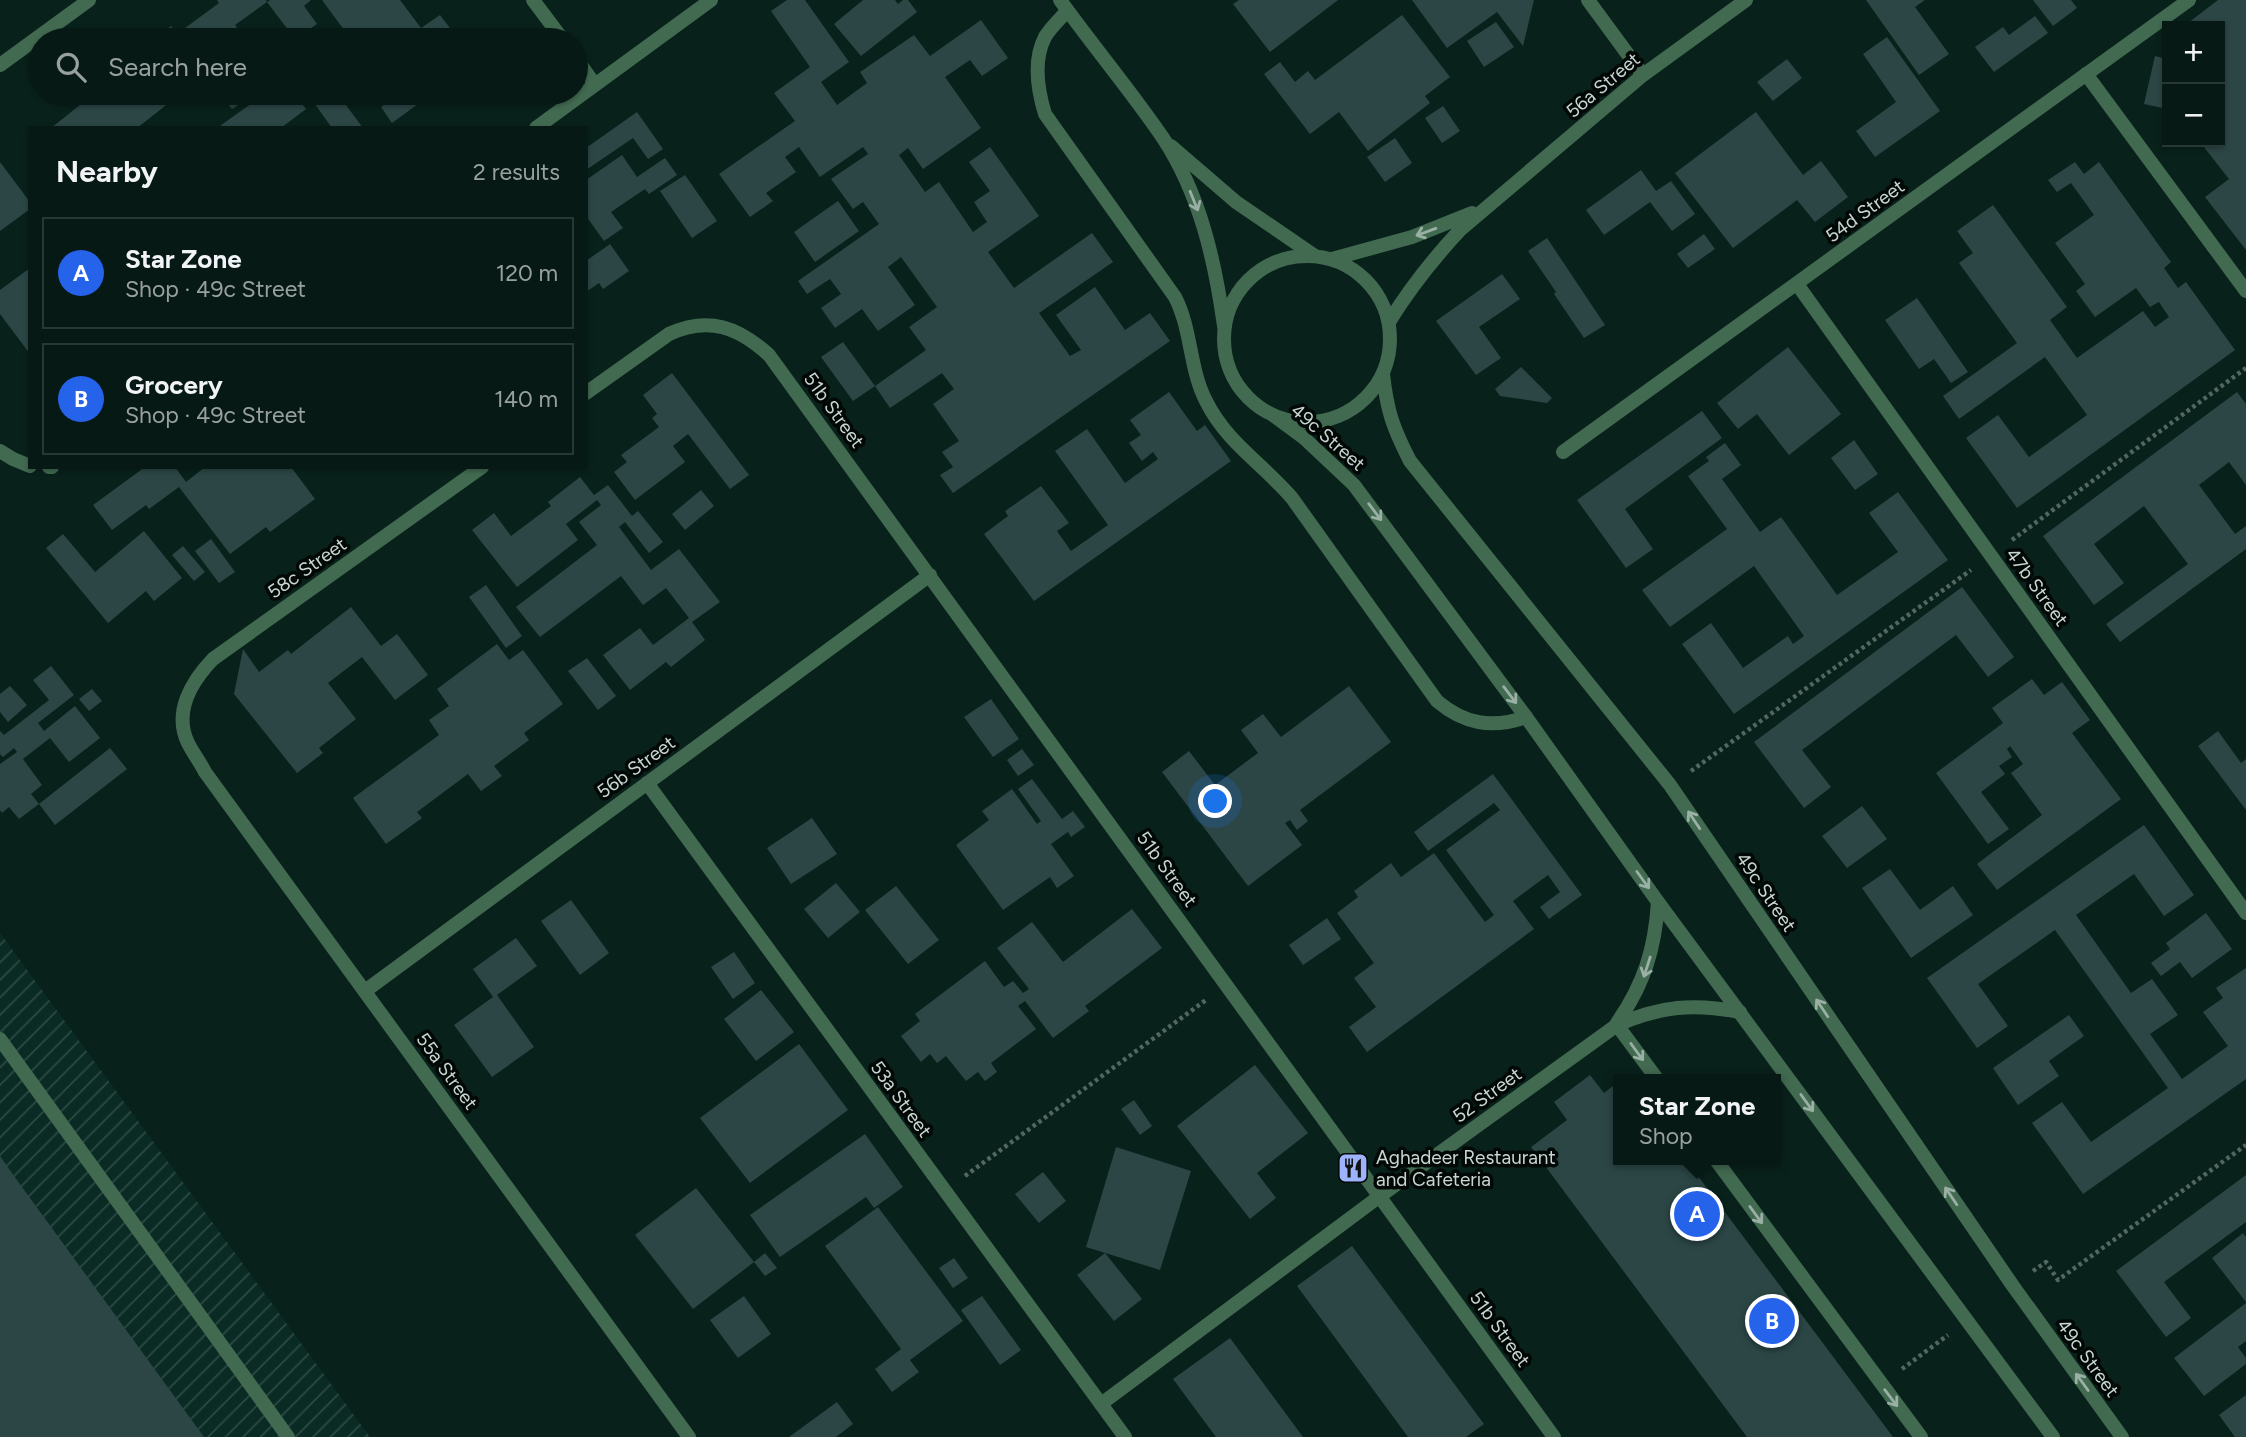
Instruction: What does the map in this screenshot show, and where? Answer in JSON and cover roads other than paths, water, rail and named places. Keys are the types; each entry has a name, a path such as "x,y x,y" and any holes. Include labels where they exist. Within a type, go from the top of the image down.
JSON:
{"street":[{"path":"51,28 89,0"},
{"path":"533,0 553,28"},
{"path":"588,90 711,0"},
{"path":"1588,0 1643,75"},
{"name":"56a Street","path":"1389,322 1409,289 1460,230 1643,75 1746,0"},
{"name":"54d Street","path":"1563,452 2189,0"},
{"path":"1224,326 1230,306 1240,288 1255,273 1273,263 1294,257 1315,256 1332,259 1352,269 1369,283 1382,301 1389,322 1389,357 1372,392 1356,407 1337,418 1315,423 1293,422 1273,415 1254,404 1239,388 1228,369 1223,348 1224,326 1217,277 1205,230 1187,183 1164,140 1063,5 1045,37 1040,53 1038,84 1045,114 1175,297 1187,327 1194,373 1216,421 1292,498 1437,701 1463,719 1478,723 1495,725 1526,717"},
{"path":"0,65 28,45"},
{"path":"2086,74 2246,291"},
{"path":"588,75 595,85"},
{"path":"539,126 568,105"},
{"path":"1164,140 1236,202 1315,256"},
{"name":"56a Street","path":"1332,259 1412,237 1489,206"},
{"name":"47b Street","path":"1797,284 2246,913"},
{"name":"51b Street","path":"588,392 669,334 683,328 711,325 739,333 762,349 781,370 1554,1437"},
{"name":"49c Street","path":"1383,374 1387,408 1397,437 1410,461 1670,785 2013,1286 2122,1437"},
{"name":"49c Street","path":"1273,415 1303,437 1354,485 2053,1437"},
{"path":"0,451 28,465"},
{"name":"58c Street","path":"182,722 191,687 213,659 479,469"},
{"name":"56b Street","path":"365,991 930,575"},
{"name":"55a Street","path":"182,722 187,741 205,772 689,1437"},
{"name":"53a Street","path":"647,783 1125,1437"},
{"name":"52 Street","path":"1617,1025 1643,979 1657,928 1658,902"},
{"name":"52 Street","path":"1101,1404 1380,1196 1617,1025 1656,1010 1677,1007 1698,1006 1740,1012"},
{"path":"1617,1025 1653,1074"},
{"path":"0,1039 288,1437"},
{"path":"1720,1165 1921,1437"}],"place":[{"name":"Aghadeer Restaurant and Cafeteria","path":"1353,1168"},
{"name":"Star Zone","path":"1697,1214"},
{"name":"Grocery","path":"1772,1321"}]}
